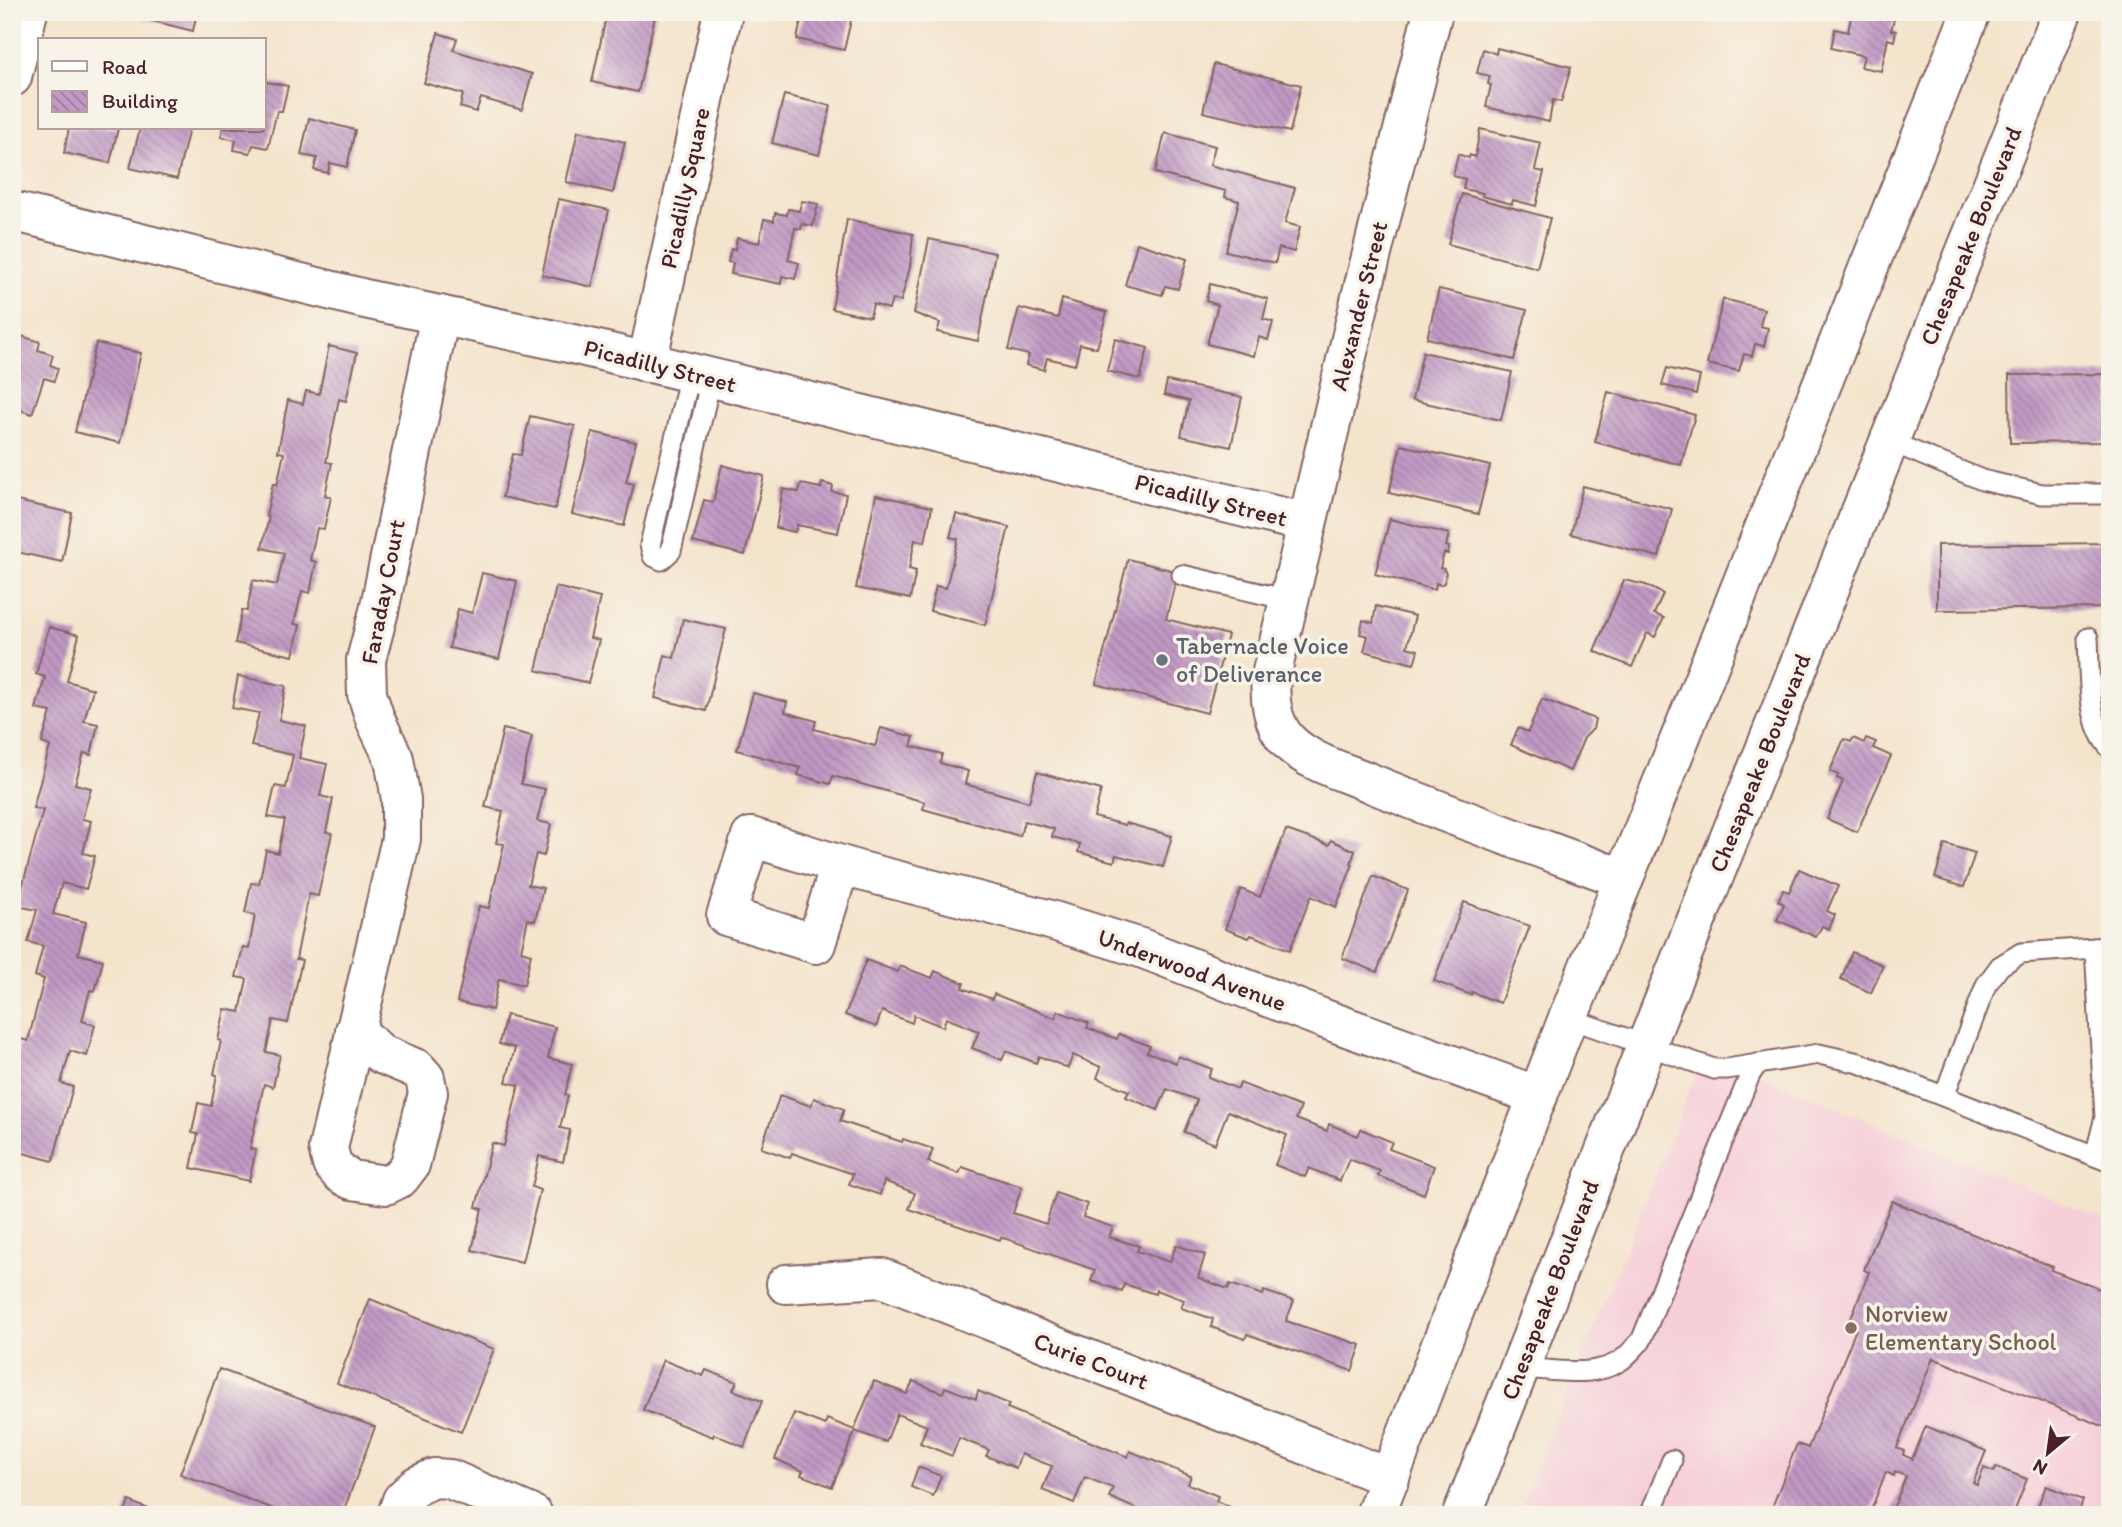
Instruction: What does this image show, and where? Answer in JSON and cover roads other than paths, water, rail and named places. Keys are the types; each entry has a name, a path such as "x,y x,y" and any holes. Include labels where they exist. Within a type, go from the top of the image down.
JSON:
{"street":[{"path":"12,77 28,12"},
{"name":"Picadilly Square","path":"647,363 723,12"},
{"name":"Alexander Street","path":"1289,600 1361,297 1433,12"},
{"path":"1375,1515 1568,1018 1970,12"},
{"name":"Chesapeake Boulevard","path":"1462,1515 1646,1045 2062,12"},
{"name":"Picadilly Street","path":"12,211 365,299 573,344 1307,523"},
{"name":"Faraday Court","path":"355,1030 401,839 401,799 394,759 375,719 367,694 366,660 379,611 440,315"},
{"path":"1289,600 1269,695 1276,723 1296,748 1305,755 1436,810 1624,878"},
{"name":"Underwood Avenue","path":"840,865 1047,919 1140,948 1322,1018 1538,1096"},
{"name":"Curie Court","path":"786,1284 882,1278 1390,1478"},
{"path":"397,1515 402,1500 416,1486 434,1478 450,1479 533,1515"}],"lane":[{"path":"700,376 671,551 661,560 653,556 650,545 700,376"},
{"path":"1889,441 1982,480 2042,494 2110,494"},
{"path":"1182,575 1289,600"},
{"path":"2088,638 2097,729 2110,748"},
{"path":"1568,1018 1714,1069 1819,1054 1858,1063 2102,1159 2105,1117 2102,947 2021,953 2000,966 1986,985 1944,1096"},
{"path":"1520,1368 1582,1371 1605,1368 1621,1360 1641,1341 1750,1075 1758,1063"},
{"path":"1650,1515 1672,1460"}],"place":[{"name":"Tabernacle Voice of Deliverance","path":"1162,660"},
{"name":"Norview Elementary School","path":"1851,1328"}]}
